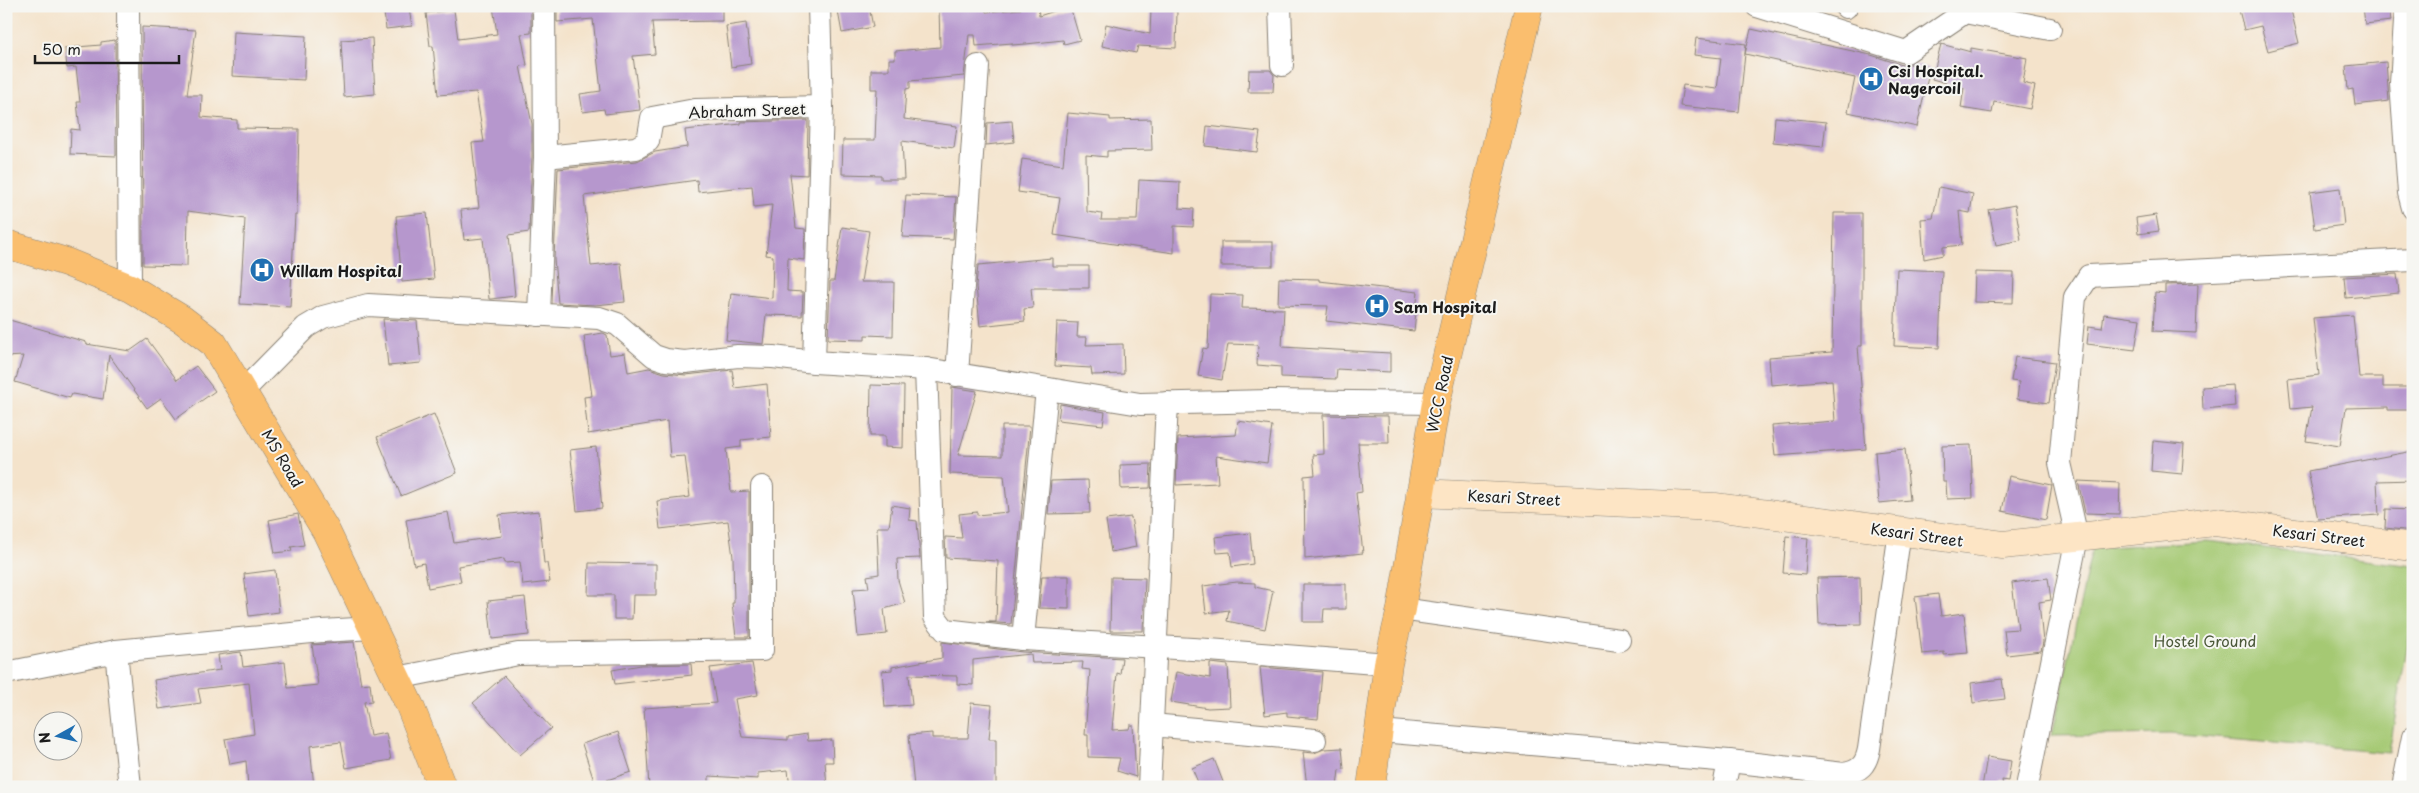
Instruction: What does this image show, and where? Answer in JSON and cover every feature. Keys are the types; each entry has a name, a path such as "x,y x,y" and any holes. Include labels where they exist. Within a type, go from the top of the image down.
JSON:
{"main road":[{"name":"WCC Road","path":"1371,787 1388,664 1400,609 1436,403 1529,6"},
{"name":"MS Road","path":"6,244 66,262 130,288 183,320 213,343 326,531 397,678 442,787"}],"street":[{"path":"128,6 130,288"},
{"path":"539,314 545,156 544,6"},
{"path":"814,362 822,107 819,6"},
{"path":"1280,6 1282,64"},
{"path":"1757,6 1906,52 1965,12 2050,29"},
{"path":"2406,6 2401,84 2409,192 2413,208"},
{"path":"957,375 978,66"},
{"name":"Abraham Street","path":"545,156 636,148 648,142 652,118 695,110 822,107"},
{"path":"2027,787 2077,537 2060,464 2075,297 2089,276 2413,260"},
{"path":"243,391 306,327 323,317 368,305 599,318 618,324 654,356 666,360 685,362 738,356 774,357 814,362 926,370 1140,404 1270,401 1436,403"},
{"path":"926,370 935,617 945,630 1023,639 1388,664"},
{"path":"1023,639 1047,389"},
{"path":"1150,787 1167,404"},
{"path":"397,678 518,654 762,650 762,486"},
{"name":"Kesari Street","path":"1420,492 1715,507 2004,545 2215,522 2413,547"},
{"path":"1380,731 1729,761 1844,774 1856,772 1862,767 1869,749 1900,531"},
{"path":"1400,609 1619,640"},
{"path":"6,673 116,651 322,631 373,628"},
{"path":"116,651 130,787"},
{"path":"1152,725 1315,740"},
{"path":"2403,787 2413,737"},
{"path":"1724,787 1729,761"}],"green space":[{"name":"Hostel Ground","path":"2207,541 2413,566 2413,614 2389,753 2170,734 2052,736 2092,548"}],"building":[{"path":"493,6 531,6 531,33 521,34 527,65 520,66 532,124 532,157 529,232 509,235 515,296 489,299 483,238 464,240 461,210 479,208 472,143 484,142 476,92 438,95 433,46 430,46 426,13 454,10 458,39 497,34"},
{"path":"557,6 722,6 722,21 652,22 655,54 633,56 640,110 605,114 604,109 583,112 580,94 601,91 593,19 557,22"},
{"path":"837,6 869,6 873,27 842,33"},
{"path":"939,6 985,6 986,12 1021,9 1021,6 1038,6 1039,16 1070,6 1080,40 1064,44 1063,40 976,46 975,35 969,35 964,76 910,81 910,88 906,89 904,119 957,126 954,148 902,141 904,179 881,179 881,175 842,174 843,140 875,140 877,89 871,89 871,70 889,70 889,59 895,59 895,51 940,47"},
{"path":"2238,6 2290,6 2299,43 2268,51 2261,26 2244,30"},
{"path":"2363,6 2389,6 2391,21 2365,24"},
{"path":"409,9 412,26 386,29 384,12"},
{"path":"1151,10 1177,11 1176,48 1138,46 1136,53 1102,46 1106,24 1150,34"},
{"path":"746,23 751,64 731,67 726,26"},
{"path":"142,27 196,30 187,95 202,95 201,117 237,120 237,128 299,129 297,215 295,215 290,307 240,304 245,219 188,211 187,266 143,265"},
{"path":"1751,29 1871,55 1902,65 1911,64 1930,68 1917,127 1848,112 1855,78 1745,54"},
{"path":"234,32 306,36 304,80 232,76"},
{"path":"372,38 375,94 344,97 341,40"},
{"path":"1696,38 1746,44 1739,112 1680,106 1683,85 1717,89 1721,58 1694,55"},
{"path":"115,40 116,156 70,154 71,129 80,130 77,102 80,102 76,67 67,68 65,48 101,45 101,42"},
{"path":"1941,44 1971,52 1971,48 2027,58 2023,83 2035,86 2030,109 1994,102 1992,113 1961,108 1964,88 1932,79"},
{"path":"2386,62 2389,101 2355,105 2353,89 2348,90 2346,66"},
{"path":"1249,70 1270,70 1274,75 1273,92 1248,92"},
{"path":"1068,113 1110,117 1110,120 1151,119 1152,150 1107,151 1107,157 1086,155 1087,212 1102,214 1101,220 1137,220 1139,180 1180,182 1179,208 1194,209 1193,227 1174,226 1174,253 1054,235 1060,198 1018,192 1022,159 1063,165"},
{"path":"1775,117 1826,122 1823,147 1773,142"},
{"path":"808,120 807,175 790,174 796,228 805,229 804,260 788,258 787,291 803,292 802,316 766,315 763,344 726,340 731,293 772,298 773,256 766,255 772,205 754,207 752,186 698,192 697,180 584,196 591,266 621,263 625,302 595,305 558,303 554,259 558,169 637,161 655,152 687,147 685,130 741,124 741,122"},
{"path":"1012,121 1014,142 986,145 987,123"},
{"path":"1207,126 1260,132 1257,152 1205,146"},
{"path":"1939,187 1973,194 1970,213 1959,211 1962,245 1943,247 1943,255 1924,259 1921,219 1933,218"},
{"path":"2340,188 2344,225 2315,229 2310,192"},
{"path":"906,195 956,197 953,239 902,237"},
{"path":"2015,205 2021,240 1996,245 1989,210"},
{"path":"427,213 434,279 402,282 396,216"},
{"path":"1834,213 1862,213 1862,346 1858,346 1866,449 1775,456 1772,426 1835,421 1832,380 1771,385 1769,357 1832,352"},
{"path":"2156,215 2159,231 2138,234 2136,218"},
{"path":"842,227 869,231 861,282 894,282 893,336 865,335 865,340 828,339 830,281 834,281"},
{"path":"1221,242 1273,242 1273,266 1221,266"},
{"path":"1052,258 1052,266 1089,266 1089,288 1031,288 1033,308 1024,309 1025,321 980,326 976,286 978,265"},
{"path":"1897,269 1942,271 1939,348 1894,346"},
{"path":"1975,272 2014,273 2013,303 1974,302"},
{"path":"2397,274 2399,293 2346,298 2344,277"},
{"path":"1279,278 1319,279 1319,281 1418,292 1414,331 1326,321 1328,306 1278,305"},
{"path":"2198,284 2196,333 2153,331 2155,292 2165,293 2165,285"},
{"path":"1210,294 1243,295 1242,308 1284,309 1282,347 1390,353 1390,372 1337,369 1336,379 1281,377 1281,367 1257,365 1258,345 1228,344 1222,380 1198,376 1203,348 1208,349"},
{"path":"2104,314 2140,319 2135,350 2087,344 2089,326 2102,328"},
{"path":"2353,315 2359,377 2383,377 2383,387 2413,387 2413,410 2388,410 2388,407 2346,408 2340,446 2306,441 2312,407 2291,409 2288,379 2319,375 2313,318"},
{"path":"6,319 86,342 86,344 130,351 147,339 177,380 196,366 215,391 176,419 161,398 147,408 109,355 103,399 72,394 70,398 15,382 23,356 6,357"},
{"path":"383,319 417,321 421,363 388,366"},
{"path":"1057,322 1078,323 1077,337 1087,337 1086,345 1123,344 1124,374 1092,375 1091,368 1055,366"},
{"path":"603,333 607,335 610,355 625,353 628,372 649,368 664,373 686,375 732,370 735,388 767,384 771,437 741,440 741,447 726,449 731,492 749,491 749,637 736,637 732,603 734,603 733,557 728,521 660,529 657,501 690,497 685,456 670,457 667,421 588,434 584,397 592,396 584,336"},
{"path":"2015,357 2055,362 2049,403 2017,399 2019,382 2011,381"},
{"path":"871,385 904,386 903,448 885,447 885,436 870,436"},
{"path":"2233,385 2235,406 2203,409 2202,387"},
{"path":"952,387 977,391 958,455 1002,456 1002,426 1030,426 1011,624 986,622 996,622 998,561 946,558 945,537 962,538 959,514 977,512 977,515 1008,512 1004,476 950,474"},
{"path":"1060,404 1105,412 1103,425 1058,420"},
{"path":"434,414 457,473 401,496 377,437"},
{"path":"1323,415 1388,416 1389,443 1358,443 1362,492 1356,493 1363,553 1305,559 1304,476 1315,475 1313,455 1324,454"},
{"path":"1238,421 1272,426 1267,463 1216,456 1218,483 1176,485 1178,438 1236,435"},
{"path":"2153,441 2184,444 2182,474 2151,471"},
{"path":"1971,445 1973,498 1947,499 1946,482 1943,482 1942,446"},
{"path":"596,447 602,508 577,511 570,450"},
{"path":"1905,449 1910,500 1879,503 1875,452"},
{"path":"2413,451 2413,480 2377,481 2379,515 2318,519 2308,471"},
{"path":"1151,464 1150,488 1121,489 1120,465"},
{"path":"2009,476 2052,485 2046,520 2002,511"},
{"path":"1088,480 1090,513 1048,514 1051,481"},
{"path":"2078,481 2120,483 2119,514 2085,513"},
{"path":"892,505 910,508 909,520 917,521 920,558 897,559 898,580 905,603 884,609 887,634 858,637 853,589 869,588 867,576 879,574 877,527 889,527"},
{"path":"2386,509 2413,510 2413,531 2385,528"},
{"path":"539,511 544,563 547,563 550,582 523,585 520,562 505,563 504,559 458,566 461,582 428,588 424,563 414,565 406,520 448,512 454,543 502,536 499,515"},
{"path":"298,514 304,545 291,547 292,551 275,553 269,520"},
{"path":"1131,517 1136,547 1111,552 1106,520"},
{"path":"1250,533 1253,564 1232,567 1230,552 1217,553 1215,537"},
{"path":"1786,536 1808,538 1805,575 1783,573"},
{"path":"589,563 656,564 656,595 633,595 632,619 614,619 614,595 588,595"},
{"path":"275,570 279,612 249,616 244,574"},
{"path":"1042,576 1069,576 1069,609 1039,608"},
{"path":"1111,577 1145,578 1143,631 1110,631"},
{"path":"1860,577 1861,624 1819,625 1817,578"},
{"path":"2048,578 2051,600 2039,602 2043,642 2041,651 2007,655 2004,630 2018,629 2012,583"},
{"path":"1237,582 1255,583 1255,587 1273,591 1265,629 1227,621 1229,610 1206,613 1203,586"},
{"path":"1303,584 1346,584 1346,609 1324,609 1323,622 1303,622"},
{"path":"1938,594 1941,616 1964,613 1968,653 1944,655 1944,652 1922,654 1915,597"},
{"path":"525,597 529,635 492,639 488,601"},
{"path":"354,642 361,684 370,683 372,701 364,702 370,736 386,733 391,760 346,768 341,742 310,746 314,787 248,787 246,761 230,764 225,739 254,734 249,683 198,689 201,703 159,709 154,680 220,670 218,655 241,652 243,667 285,662 288,688 318,685 312,645"},
{"path":"942,642 1022,652 1122,658 1120,674 1117,673 1112,730 1129,729 1130,725 1133,725 1136,777 1117,771 1120,758 1088,757 1088,735 1085,735 1090,670 1082,669 1083,662 1032,663 1031,654 973,660 973,685 957,684 957,676 909,675 912,705 885,707 882,671 892,670 892,667 942,658"},
{"path":"752,663 758,695 735,699 742,737 788,740 788,737 807,734 808,741 832,740 833,762 825,762 827,787 790,787 788,770 758,773 758,779 709,776 709,787 649,787 644,708 716,703 710,668"},
{"path":"1210,663 1228,665 1230,707 1208,708 1171,702 1176,672 1210,678"},
{"path":"691,664 692,675 615,684 612,670 641,665"},
{"path":"1260,667 1322,672 1318,719 1287,716 1287,712 1265,715"},
{"path":"504,676 551,728 520,755 473,703"},
{"path":"2002,679 2005,699 1973,703 1971,683"},
{"path":"971,703 992,705 989,739 996,739 996,787 914,787 909,735 932,733 932,738 968,738"},
{"path":"618,732 631,772 595,784 582,744"},
{"path":"1342,748 1344,769 1339,770 1337,787 1307,787 1303,752 1314,753 1324,749"},
{"path":"1987,757 2011,761 2008,781 2002,780 2003,787 1982,787"},
{"path":"1214,759 1225,787 1200,787 1192,768"}],"place":[{"name":"Csi Hospital. Nagercoil","path":"1871,79"},
{"name":"Willam Hospital","path":"262,270"},
{"name":"Sam Hospital","path":"1377,306"}]}
